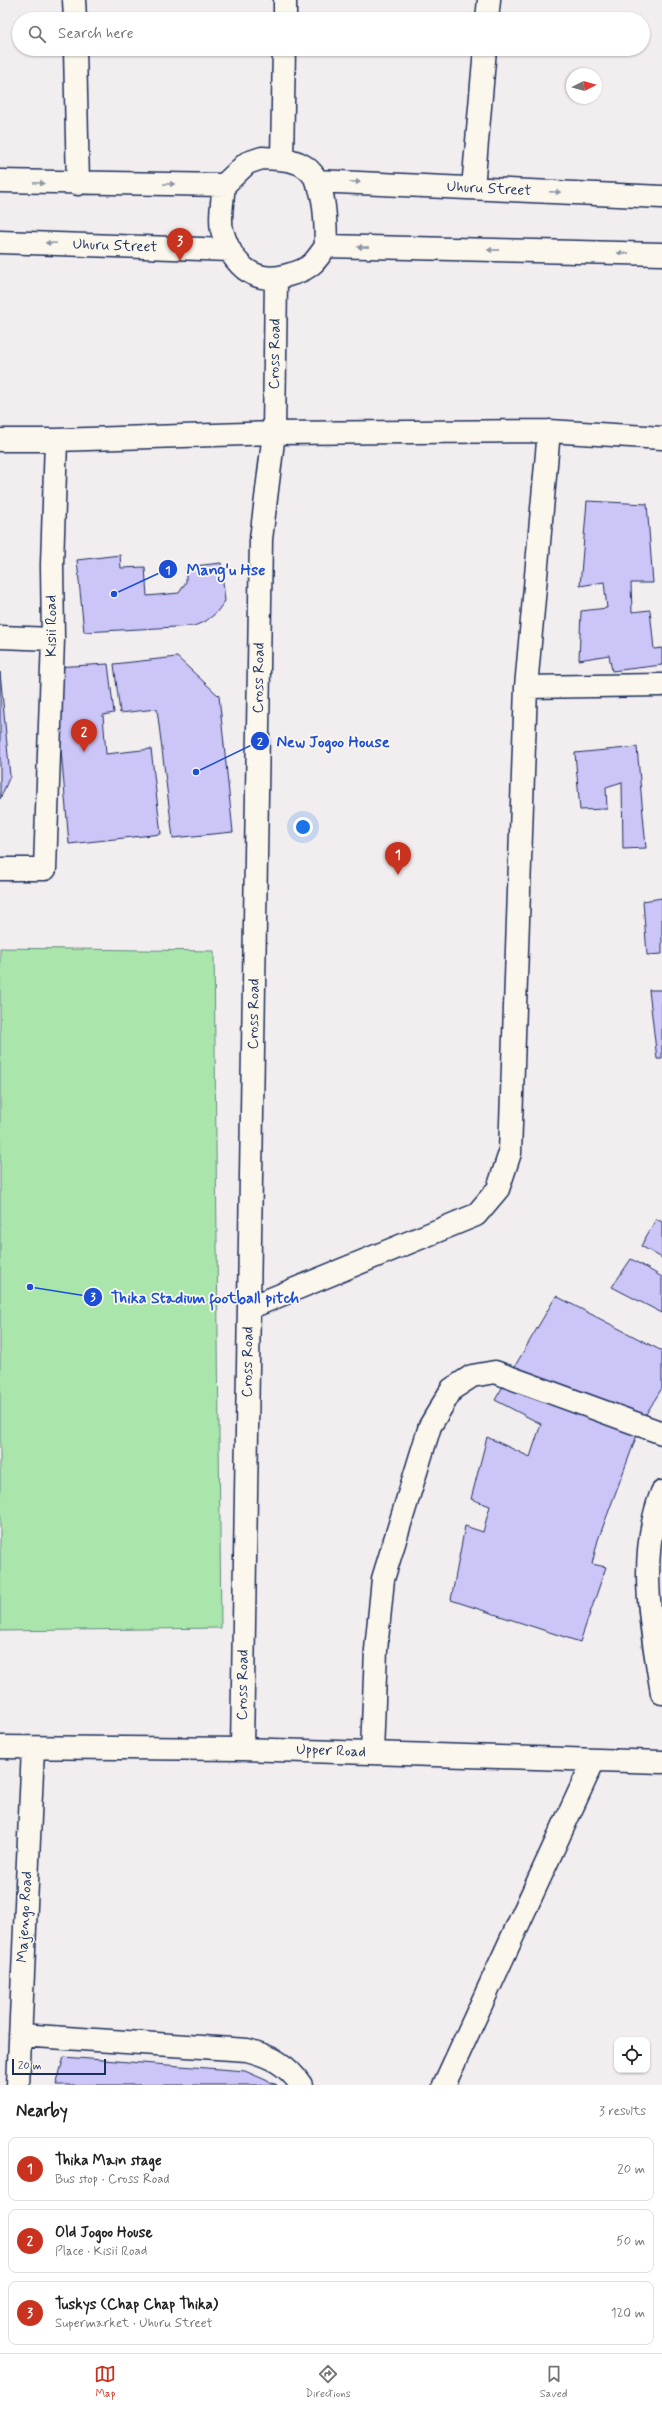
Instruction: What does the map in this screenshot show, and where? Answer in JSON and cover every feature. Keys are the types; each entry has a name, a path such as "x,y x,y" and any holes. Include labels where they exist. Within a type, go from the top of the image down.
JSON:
{"street":[{"path":"74,0 74,12"},
{"path":"285,0 285,12"},
{"path":"488,12 489,0"},
{"path":"75,56 78,184"},
{"path":"282,159 284,56"},
{"path":"473,188 484,56"},
{"path":"0,181 78,184 224,184 247,162 262,158 282,159 299,163 309,171 316,181 324,202 326,246 312,264 297,273 276,279 258,277 244,270 230,250 222,229 224,184"},
{"name":"Uhuru Street","path":"316,181 662,197"},
{"name":"Uhuru Street","path":"0,242 230,250"},
{"path":"326,246 662,254"},
{"name":"Cross Road","path":"242,1749 261,539 274,433 276,279"},
{"path":"249,1308 476,1215 498,1189 510,1153 526,687 549,431"},
{"path":"0,440 56,440 274,433 549,431 662,438"},
{"name":"Kisii Road","path":"0,869 45,869 53,639 52,565 56,440"},
{"path":"0,637 53,639"},
{"path":"526,687 662,685"},
{"path":"372,1752 376,1650 383,1579 430,1426 452,1389 472,1376 496,1372 662,1433"},
{"path":"662,1492 656,1507 648,1557 649,1619 662,1693"},
{"name":"Upper Road","path":"0,1747 242,1749 662,1762"},
{"name":"Majengo Road","path":"18,2085 33,1748"},
{"path":"444,2085 594,1760"},
{"path":"20,2035 247,2050 266,2055 285,2065 301,2085"}],"green space":[{"path":"0,948 214,951 221,1628 0,1631"}],"building":[{"path":"587,501 647,504 653,583 631,583 632,612 650,610 654,649 662,648 662,665 612,671 609,655 579,660 581,611 607,608 604,582 580,586"},
{"path":"120,555 121,568 145,567 147,596 179,593 186,582 186,567 221,563 225,601 216,613 206,621 194,626 84,632 77,560"},
{"path":"177,657 219,696 233,832 173,838 157,709 120,713 114,664"},
{"path":"108,664 114,713 103,715 106,754 151,749 161,834 69,844 54,667"},
{"path":"0,672 10,776 0,799"},
{"path":"637,747 646,848 623,849 622,782 606,787 607,809 580,810 575,753"},
{"path":"662,898 662,954 647,955 643,901"},
{"path":"649,990 662,990 662,1059 657,1059"},
{"path":"656,1219 662,1222 662,1258 641,1246"},
{"path":"631,1259 662,1277 662,1313 612,1287"},
{"path":"556,1296 662,1351 662,1388 643,1419 598,1540 592,1564 606,1567 580,1642 451,1600 465,1526 483,1532 490,1506 471,1499 487,1437 530,1457 541,1424 495,1400"},
{"path":"64,2057 245,2071 277,2085 56,2085"}],"place":[{"name":"Tuskys (Chap Chap Thika)","path":"180,261"},
{"name":"Mang'u Hse","path":"114,594"},
{"name":"Old Jogoo House","path":"84,752"},
{"name":"New Jogoo House","path":"196,772"},
{"name":"Thika Main stage","path":"398,875"},
{"name":"Thika Stadium football pitch","path":"30,1287"}]}
